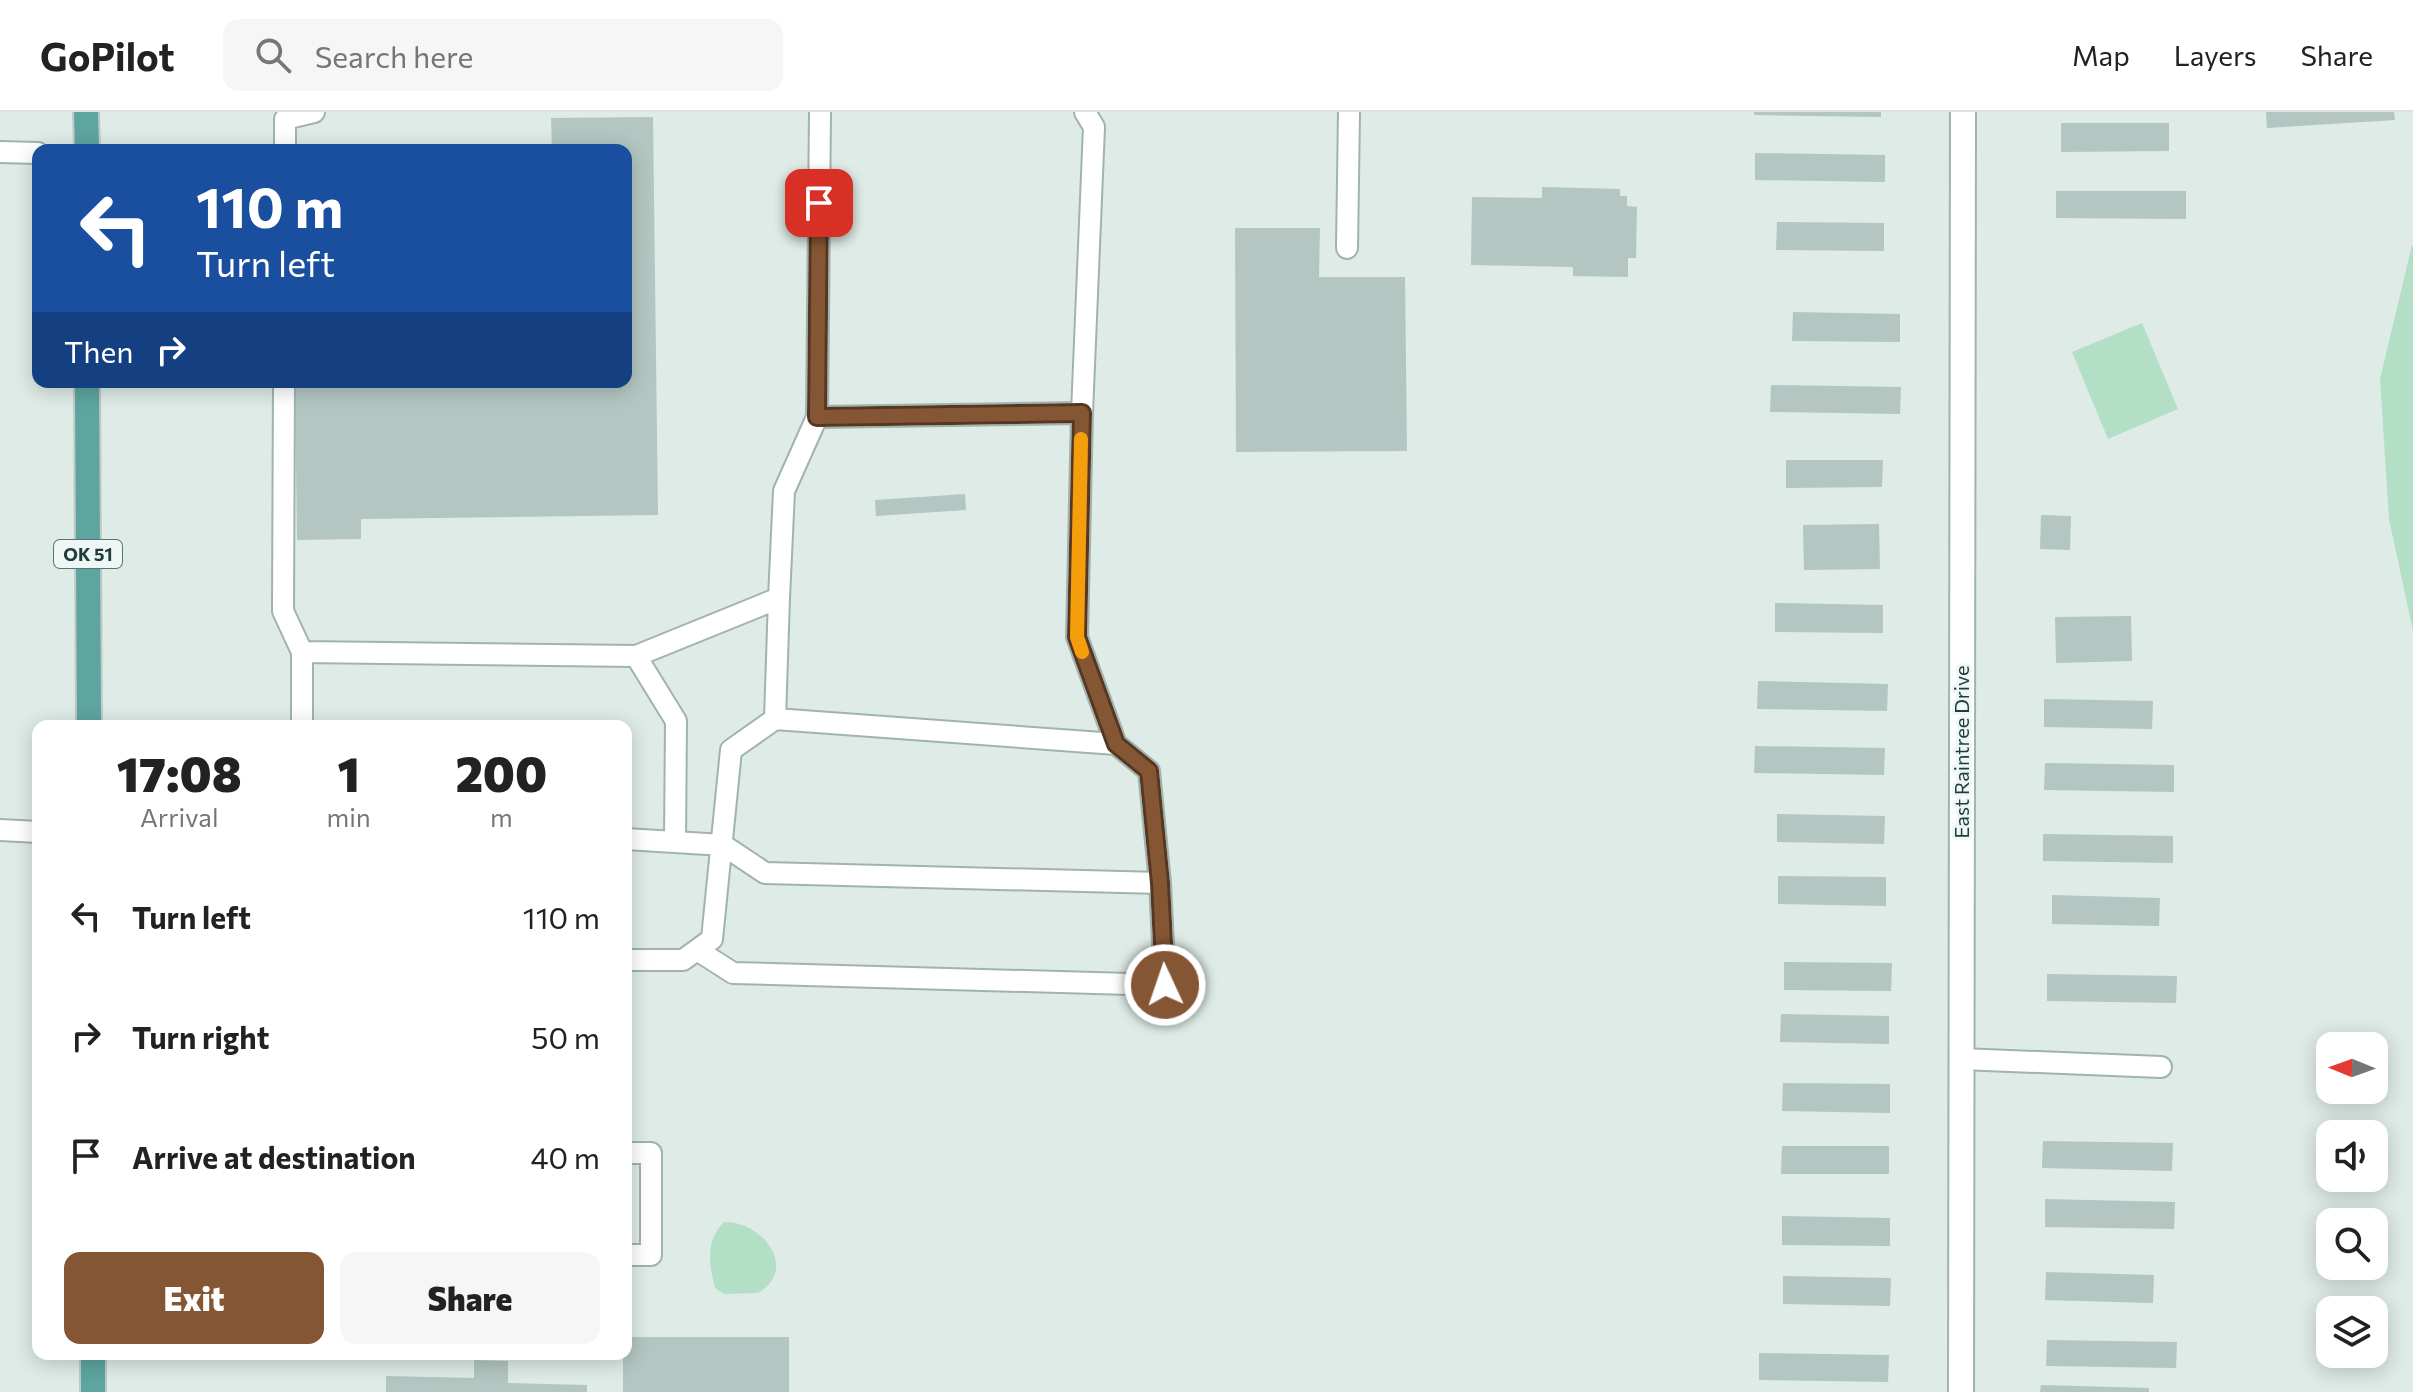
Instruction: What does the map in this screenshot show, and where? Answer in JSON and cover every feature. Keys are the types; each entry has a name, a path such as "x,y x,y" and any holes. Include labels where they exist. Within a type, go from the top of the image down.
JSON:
{"main road":[{"path":"86,112 87,144"},
{"name":"OK 51","path":"87,388 89,720"},
{"path":"93,1360 93,1392"}],"street":[{"name":"East Raintree Drive","path":"1961,1392 1963,112"}],"lane":[{"path":"285,144 285,119 314,112"},
{"path":"775,719 784,491 817,417 820,112"},
{"path":"697,950 733,973 1165,985 1160,883 1149,771 1116,744 1077,637 1082,413 1094,127 1085,112"},
{"path":"1347,248 1349,112"},
{"path":"0,152 32,153"},
{"path":"284,388 283,611 302,652 302,720"},
{"path":"817,417 1082,413"},
{"path":"302,652 636,656 779,598"},
{"path":"636,656 676,721 675,842"},
{"path":"632,960 683,960 712,939 731,750 775,719 1116,744"},
{"path":"0,830 32,832"},
{"path":"632,839 723,845 765,873 1160,883"},
{"path":"1961,1059 2161,1067"},
{"path":"632,1153 651,1153 651,1255 632,1255"}],"green space":[{"path":"2412,245 2413,631 2389,519 2380,379"},
{"path":"2142,323 2178,409 2108,439 2072,352"},
{"path":"724,1222 752,1229 771,1248 776,1260 775,1272 770,1283 758,1293 724,1294 715,1288 710,1262 711,1245"}],"building":[{"path":"1754,112 1881,112 1881,117 1754,115"},
{"path":"2266,112 2394,112 2395,120 2267,128"},
{"path":"653,117 658,515 361,519 361,539 297,540 295,388 632,388 632,144 552,144 551,118"},
{"path":"2061,123 2169,123 2169,151 2061,152"},
{"path":"1755,153 1885,155 1885,182 1755,180"},
{"path":"1542,187 1620,189 1620,196 1627,196 1627,206 1637,207 1636,258 1628,258 1628,277 1573,276 1573,267 1471,265 1472,197 1542,198"},
{"path":"2056,191 2186,191 2186,219 2056,218"},
{"path":"1777,222 1884,223 1884,251 1776,250"},
{"path":"1235,228 1320,228 1319,277 1405,277 1407,451 1236,452"},
{"path":"1793,312 1900,314 1900,342 1792,341"},
{"path":"1771,385 1901,387 1900,414 1770,412"},
{"path":"1786,460 1883,460 1882,487 1786,488"},
{"path":"965,494 966,510 876,516 875,500"},
{"path":"2041,515 2071,516 2070,550 2040,549"},
{"path":"1879,524 1880,569 1804,570 1803,525"},
{"path":"1775,603 1883,605 1883,633 1775,632"},
{"path":"2131,616 2132,661 2056,663 2055,617"},
{"path":"1758,681 1888,684 1887,711 1757,709"},
{"path":"2044,699 2153,701 2152,729 2044,727"},
{"path":"1755,746 1885,748 1884,775 1754,773"},
{"path":"2045,763 2174,765 2174,792 2044,790"},
{"path":"1777,814 1885,816 1884,844 1777,842"},
{"path":"2043,834 2173,836 2173,863 2043,861"},
{"path":"1778,876 1886,877 1886,906 1778,904"},
{"path":"2052,895 2160,898 2159,926 2052,924"},
{"path":"1784,962 1892,963 1891,991 1784,990"},
{"path":"2047,974 2177,976 2176,1003 2047,1001"},
{"path":"1781,1014 1889,1016 1889,1044 1780,1042"},
{"path":"1783,1083 1890,1084 1890,1113 1782,1111"},
{"path":"2043,1141 2173,1143 2172,1171 2042,1168"},
{"path":"1782,1146 1889,1146 1889,1174 1781,1174"},
{"path":"2045,1199 2175,1202 2174,1229 2045,1227"},
{"path":"1782,1216 1890,1218 1890,1246 1782,1245"},
{"path":"2046,1272 2154,1275 2153,1303 2045,1300"},
{"path":"1783,1276 1891,1278 1890,1306 1783,1304"},
{"path":"632,1337 789,1337 789,1392 623,1392 623,1360 632,1360"},
{"path":"2047,1340 2177,1342 2176,1368 2046,1366"},
{"path":"1759,1353 1889,1355 1888,1382 1759,1380"},
{"path":"474,1360 508,1361 508,1383 587,1385 587,1392 386,1392 386,1376 474,1378"},
{"path":"2041,1385 2149,1388 2149,1392 2040,1392"}],"slow traffic":[{"path":"1081,439 1077,637 1082,652"}],"route":[{"path":"819,203 817,417 1082,413 1077,637 1116,744 1149,771 1160,883 1165,985"}]}
